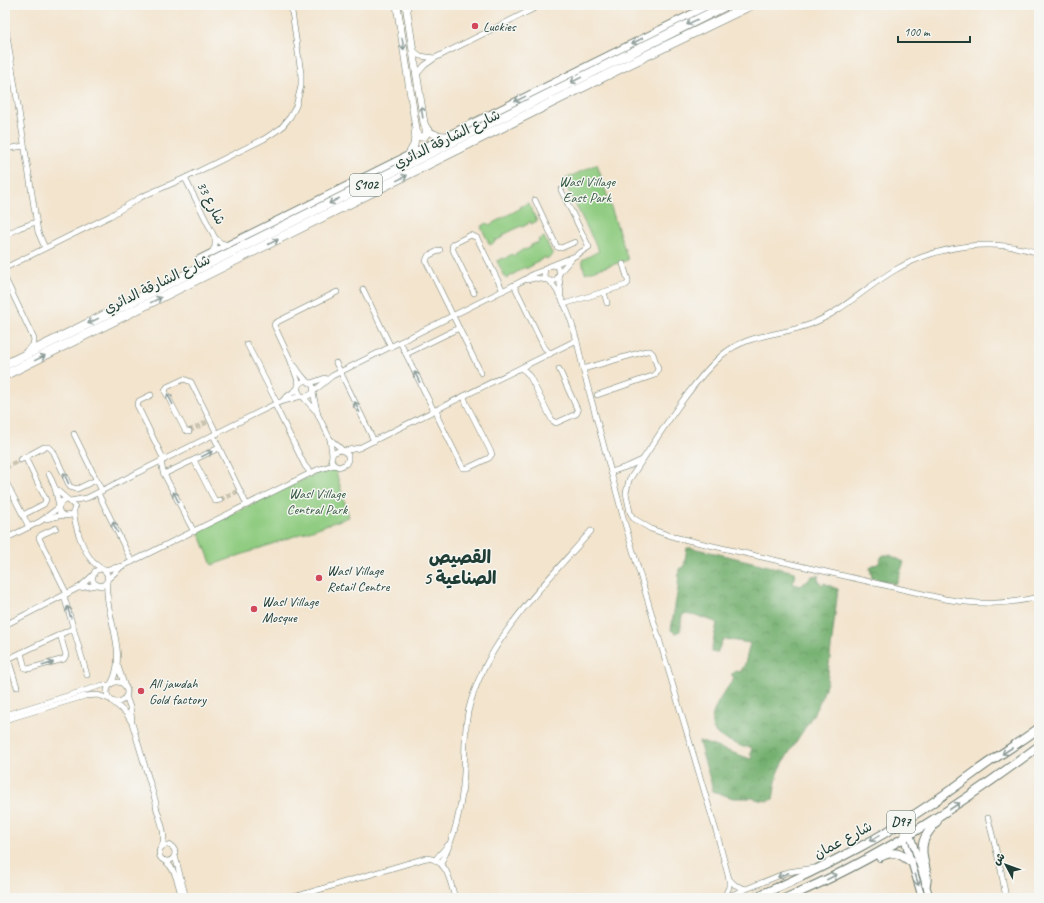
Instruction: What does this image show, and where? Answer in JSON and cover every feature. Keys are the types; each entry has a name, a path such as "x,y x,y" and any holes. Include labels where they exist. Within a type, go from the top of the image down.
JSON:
{"highway":[{"name":"شارع الشارقة الدائري","path":"5,365 727,5"},
{"name":"شارع الشارقة الدائري","path":"5,375 629,64 751,5"},
{"path":"610,55 624,56"},
{"path":"190,273 199,260"}],"main road":[{"path":"397,5 416,129 418,136 422,138 425,136 426,129 423,118 406,5"},
{"path":"409,154 416,140 416,129"},
{"path":"426,129 437,135 446,136"},
{"name":"شارع عمان","path":"753,898 821,868 861,847 960,784 1039,728"},
{"name":"شارع عمان","path":"786,898 852,867 942,815 984,787 1039,746"},
{"path":"926,884 927,876 922,855 922,843 927,832 942,815"},
{"path":"852,867 862,867 891,852 899,853 911,862"}],"street":[{"path":"5,268 110,216 141,198 270,136 285,123 293,112 300,93 301,80 291,5"},
{"path":"417,74 425,65 435,58 541,5"},
{"path":"199,260 709,5"},
{"path":"5,23 36,222 39,237 45,248"},
{"path":"412,49 420,56 435,58"},
{"path":"5,149 24,146"},
{"name":"شارع 33","path":"185,178 215,238 221,243 228,245"},
{"path":"41,521 58,507 62,501 87,498 276,404 302,397 309,397 332,376 503,291 533,274 544,270 548,266 575,256 588,249 589,246 561,190"},
{"path":"535,200 557,247 561,248 575,242"},
{"path":"5,236 19,228 36,222"},
{"path":"474,293 452,248 453,244 471,235 477,238 503,291"},
{"name":"شارع 33","path":"211,254 215,246 215,238"},
{"path":"1039,253 1007,246 984,245 961,247 938,252 917,259 896,270 827,317 795,329 742,342 721,357 698,382 681,404 627,484 626,498 631,515 635,520 666,535 857,580 969,603 993,604 1017,602 1039,597"},
{"path":"440,250 428,256 426,261 481,373"},
{"path":"524,280 535,278 555,281 567,263 575,256"},
{"path":"563,302 626,285 628,280 623,264"},
{"path":"553,265 557,266 560,275 563,302 577,342 611,472 729,879 729,887 724,898"},
{"path":"544,270 544,276 563,302"},
{"path":"5,278 34,340 33,345 24,352 22,357"},
{"path":"514,285 544,347 550,354"},
{"path":"363,289 391,346"},
{"path":"318,415 302,397 290,359 274,326 275,323 337,292"},
{"path":"604,292 607,303"},
{"path":"406,354 459,328"},
{"path":"400,342 436,411 463,468 468,468 489,458 492,454 464,396"},
{"path":"317,470 332,457 335,451 359,448 564,346 577,342"},
{"path":"247,344 305,466 311,473"},
{"path":"583,369 646,351 650,351 653,354 658,369 655,375 597,395"},
{"path":"290,359 314,386 313,392 318,415 330,439 334,465"},
{"path":"336,364 374,441"},
{"path":"521,368 530,377 553,422 556,424 576,414 578,411 559,369"},
{"path":"276,404 308,381 332,376"},
{"path":"189,431 185,430 166,393 168,386 182,379 187,379 191,382 215,434 219,448 247,505"},
{"path":"151,395 139,401 137,405 163,460 164,474 194,532"},
{"path":"74,434 132,562"},
{"path":"330,439 347,453 348,460"},
{"path":"23,515 44,504 46,500 23,459 38,451 47,447 51,448 72,489 77,489 96,480"},
{"path":"164,474 219,448"},
{"path":"5,625 76,590 85,584 95,571 123,566 132,562 317,470 334,465 339,467 344,466 359,448"},
{"path":"611,472 629,466 646,456"},
{"path":"194,460 215,501 220,500"},
{"path":"49,474 55,488 58,507 63,516 76,528"},
{"path":"5,480 28,527"},
{"path":"5,720 85,696 98,695 111,700 122,701 125,699 128,691 124,684 118,665 116,641 108,603 108,574 91,559 76,528 74,505 55,488"},
{"path":"5,539 41,521 70,516 87,498"},
{"path":"56,528 41,535 39,538 66,595 87,675"},
{"path":"440,863 450,843 457,819 462,792 467,720 482,673 498,644 519,615 591,531"},
{"path":"91,559 92,581 108,603"},
{"path":"76,590 96,585 103,585 123,566"},
{"path":"8,659 74,628"},
{"path":"21,653 26,668 28,669 64,659 66,655 60,634"},
{"path":"5,649 17,687"},
{"path":"118,665 107,693 111,700 122,709 132,723"},
{"path":"5,715 103,685 116,682 124,684"},
{"path":"126,696 130,707 132,723 156,803 164,836 159,854 174,871 182,898"},
{"path":"156,803 159,806 167,835 176,850 175,856 186,898"},
{"path":"910,817 907,834 911,862 922,898"},
{"path":"988,818 1001,870 1006,898"},
{"path":"895,826 907,834 930,898"},
{"path":"435,860 450,843"},
{"path":"162,846 166,844 172,845"},
{"path":"164,860 170,860 175,856"},
{"path":"291,898 424,859 435,860 446,870 455,898"},
{"path":"724,898 788,872 821,868"},
{"path":"729,879 739,887 746,889"}],"green space":[{"name":"Wasl Village East Park","path":"597,164 628,260 585,273 582,260 599,251 563,180"},
{"path":"528,203 537,221 531,224 530,221 528,224 503,235 503,237 497,240 496,239 495,242 490,245 481,227 487,223 489,225"},
{"path":"544,237 553,255 546,259 545,257 526,269 525,267 506,279 497,261 512,254 513,256 524,249 525,250 531,247 531,245 539,242 538,240"},
{"name":"Wasl Village Central Park","path":"334,465 349,517 212,565 198,530"},
{"path":"687,548 795,572 793,584 801,586 812,576 818,575 818,580 822,585 824,583 838,589 827,682 818,705 780,769 773,799 769,801 752,798 733,798 712,790 711,780 699,741 751,759 752,757 750,754 752,748 743,747 723,738 715,732 712,725 712,717 715,708 735,677 731,675 735,671 740,672 745,664 750,643 723,639 717,653 711,652 717,623 692,615 683,614 680,631 675,633 671,630 678,588 679,569 684,566"},
{"path":"884,555 890,555 904,562 896,584 872,578 870,568 873,565 878,564"}],"tunnel":[{"path":"189,431 207,422"},
{"path":"5,468 20,460"},
{"path":"220,500 238,491"}],"place":[{"name":"Luckies","path":"475,26"},
{"name":"Wasl Village Retail Centre","path":"319,578"},
{"name":"Wasl Village Mosque","path":"254,609"},
{"name":"All jawdah Gold factory","path":"141,691"}],"district":[{"name":"القصيص الصناعية 5","path":"460,567"}]}
